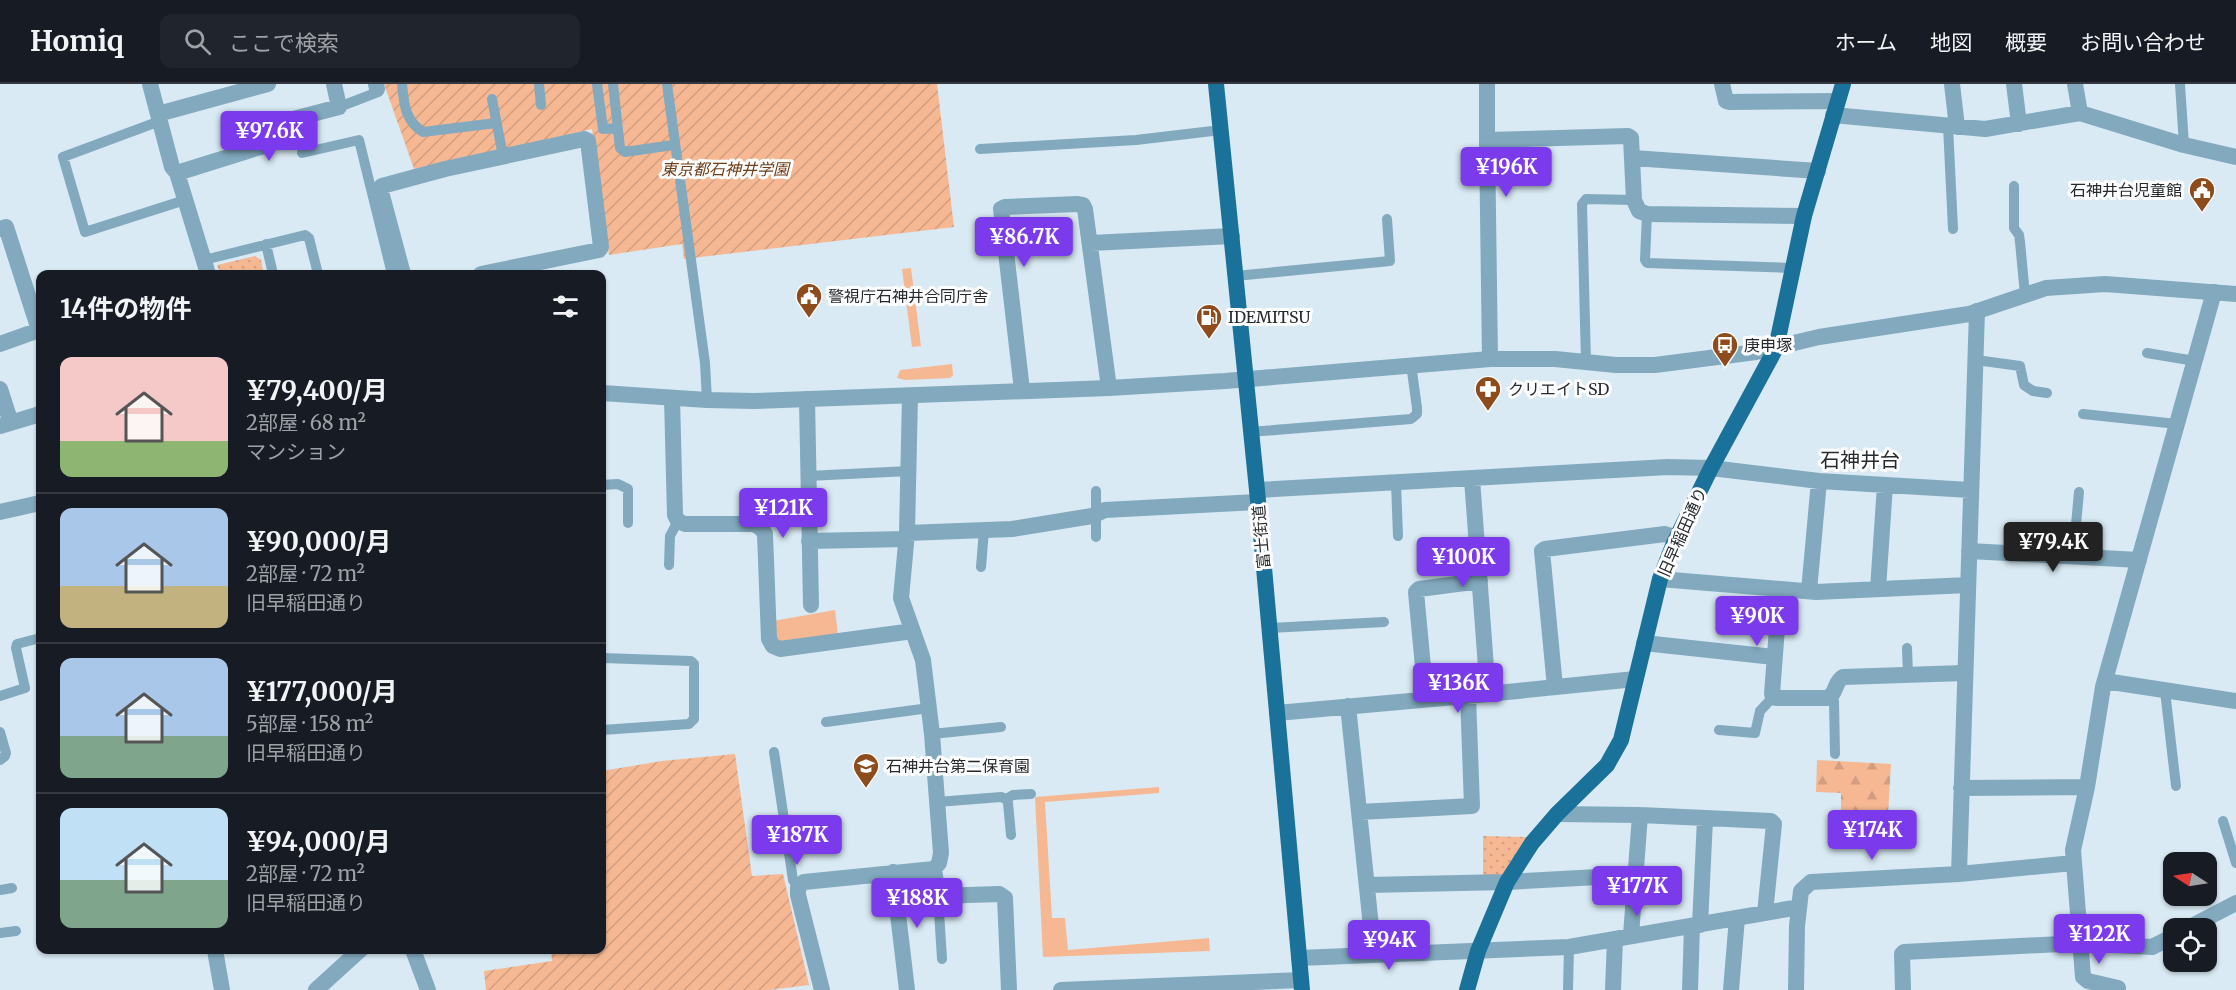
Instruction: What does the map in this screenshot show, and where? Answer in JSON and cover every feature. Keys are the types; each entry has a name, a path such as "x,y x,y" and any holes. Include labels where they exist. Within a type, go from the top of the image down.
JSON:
{"main road":[{"name":"富士街道","path":"1216,84 1302,985"},
{"name":"旧早稲田通り","path":"1467,990 1478,951 1507,882 1532,843 1557,814 1607,765 1621,740 1660,579 1677,538 1712,468 1776,348 1804,216 1843,84"}],"street":[{"path":"150,84 172,167 177,173 206,267"},
{"path":"159,118 268,84"},
{"path":"177,173 270,144 269,135 278,123 339,107 334,84"},
{"path":"1487,84 1490,358"},
{"path":"1722,84 1726,101 1729,102 1835,108 1953,127 1985,129 2080,113 2184,145 2236,157"},
{"path":"1952,84 1953,127"},
{"path":"2014,84 2019,124"},
{"path":"2075,84 2080,113"},
{"path":"1487,140 1628,136 1631,138 1634,200 1637,210 1647,214 1804,216"},
{"path":"402,270 380,188 445,169 584,139 588,141 601,247 599,250 501,270"},
{"path":"1633,158 1818,171"},
{"path":"1022,390 1001,210 1005,207 1083,205 1091,243 1109,388"},
{"path":"0,229 6,227 36,321"},
{"path":"1091,243 1232,236"},
{"path":"606,393 707,400 910,396 1109,388 1490,358 1655,365 1776,348 1819,337 1969,314 2046,288 2105,284 2236,294"},
{"path":"2120,989 2084,979 2073,850 2087,787 2105,681 2214,292"},
{"path":"1959,874 1977,311"},
{"path":"0,344 36,331"},
{"path":"0,389 6,424 36,415"},
{"path":"910,396 909,471 901,598 923,660 929,708 941,853 934,869 938,896 999,894 1005,898 1009,990"},
{"path":"672,398 675,514 678,521 685,524 754,524 761,528 765,534 769,639 773,646 780,649 913,631"},
{"path":"807,399 811,605"},
{"path":"809,541 1012,529 1109,509 1396,483 1668,467 1712,468 1819,481 1970,490"},
{"path":"1472,479 1488,694"},
{"path":"1809,591 1819,481"},
{"path":"1878,589 1885,485"},
{"path":"0,512 36,504"},
{"path":"1555,687 1542,551 1665,534 1677,538"},
{"path":"1969,551 2139,560"},
{"path":"1660,579 1809,591 1968,585"},
{"path":"1426,699 1416,592 1419,589 1480,581"},
{"path":"1780,589 1773,697 1827,698 1831,696 1838,681 1844,677 1964,673"},
{"path":"1644,644 1774,657"},
{"path":"1277,713 1635,679"},
{"path":"2105,681 2236,701"},
{"path":"1360,812 1472,806 1468,696"},
{"path":"1348,706 1374,955"},
{"path":"1961,788 2087,787"},
{"path":"1557,814 1640,815 1773,822 1765,913"},
{"path":"1631,935 1640,815"},
{"path":"1690,990 1705,819"},
{"path":"1796,990 1797,926 1801,891 1811,882 1959,874 2073,863"},
{"path":"822,990 798,895 798,886 804,882 934,869"},
{"path":"893,872 908,990"},
{"path":"1367,885 1507,882 1635,875"},
{"path":"2207,918 2236,903"},
{"path":"1299,958 1569,947 1799,907"},
{"path":"1731,990 1737,918"},
{"path":"1613,990 1615,939"},
{"path":"1903,990 1902,952 2080,943 2152,947 2163,942"},
{"path":"216,954 222,990"},
{"path":"316,990 356,954"},
{"path":"414,954 428,990"},
{"path":"1061,990 1302,985"}],"lane":[{"path":"402,84 405,111 414,126 423,132 496,123"},
{"path":"539,84 541,105"},
{"path":"597,84 603,129 618,128"},
{"path":"613,84 620,148 626,152 674,145"},
{"path":"667,84 705,363 707,400"},
{"path":"2180,84 2184,145"},
{"path":"339,107 378,92 376,86"},
{"path":"492,99 503,156"},
{"path":"159,118 63,157 85,232 185,200"},
{"path":"1953,127 1953,229"},
{"path":"980,149 1136,140 1221,130"},
{"path":"302,153 359,140 391,270"},
{"path":"2014,186 2014,228 2019,235 2025,295"},
{"path":"1586,362 1583,200 1634,200"},
{"path":"1647,214 1645,260 1647,263 1793,268"},
{"path":"1235,276 1390,261 1387,219"},
{"path":"206,267 266,244 304,235 309,237 317,270"},
{"path":"266,244 272,270"},
{"path":"2147,353 2195,361"},
{"path":"1976,360 2020,366 2024,385 2048,393"},
{"path":"1250,432 1411,419 1417,414 1411,364"},
{"path":"2083,414 2177,424"},
{"path":"808,476 909,471"},
{"path":"1396,483 1398,536"},
{"path":"606,485 618,484 628,489 628,523"},
{"path":"1096,491 1096,537"},
{"path":"2073,556 2079,492"},
{"path":"669,565 670,536 678,521"},
{"path":"981,567 984,530"},
{"path":"1269,628 1384,622"},
{"path":"0,696 26,688 16,648 21,642 36,639"},
{"path":"1907,648 1908,674"},
{"path":"606,658 691,661 694,664 694,719 688,724 606,730"},
{"path":"2166,691 2176,786"},
{"path":"1831,696 1834,701 1835,754"},
{"path":"1719,730 1755,733 1762,707 1773,697"},
{"path":"826,722 929,708"},
{"path":"932,734 1001,727"},
{"path":"0,732 6,753 0,760"},
{"path":"774,752 792,880 798,886"},
{"path":"1006,799 1012,795 1031,794"},
{"path":"937,802 1001,797 1006,799"},
{"path":"1006,799 1011,835"},
{"path":"2223,821 2236,863"},
{"path":"0,890 12,888"},
{"path":"938,896 942,959"},
{"path":"0,933 16,931"},
{"path":"1568,990 1569,947"}],"green space":[{"name":"東京都石神井学園","path":"384,84 937,84 954,227 684,259 682,244 609,255 592,129 414,169"},
{"path":"255,256 261,260 263,270 219,270 217,265"},
{"path":"911,268 921,346 912,347 902,269"},
{"path":"952,364 953,375 950,378 905,380 897,378 900,370"},
{"path":"835,610 838,635 782,642 774,637 773,621"},
{"path":"735,754 752,876 783,874 809,985 769,990 486,990 484,971 552,961 551,954 606,954 606,770 662,761"},
{"path":"1817,760 1891,764 1888,814 1841,812 1841,793 1816,792"},
{"path":"1159,787 1159,793 1045,802 1052,918 1065,918 1068,950 1209,938 1210,951 1043,957 1035,797"},
{"path":"1483,836 1527,837 1505,875 1483,875"}],"place":[{"name":"石神井台児童館","path":"2202,213"},
{"name":"警視庁石神井合同庁舎","path":"809,319"},
{"name":"IDEMITSU","path":"1209,340"},
{"name":"庚申塚","path":"1725,368"},
{"name":"クリエイトSD","path":"1488,412"},
{"name":"石神井台第二保育園","path":"866,789"}],"district":[{"name":"石神井台","path":"1860,460"}]}
